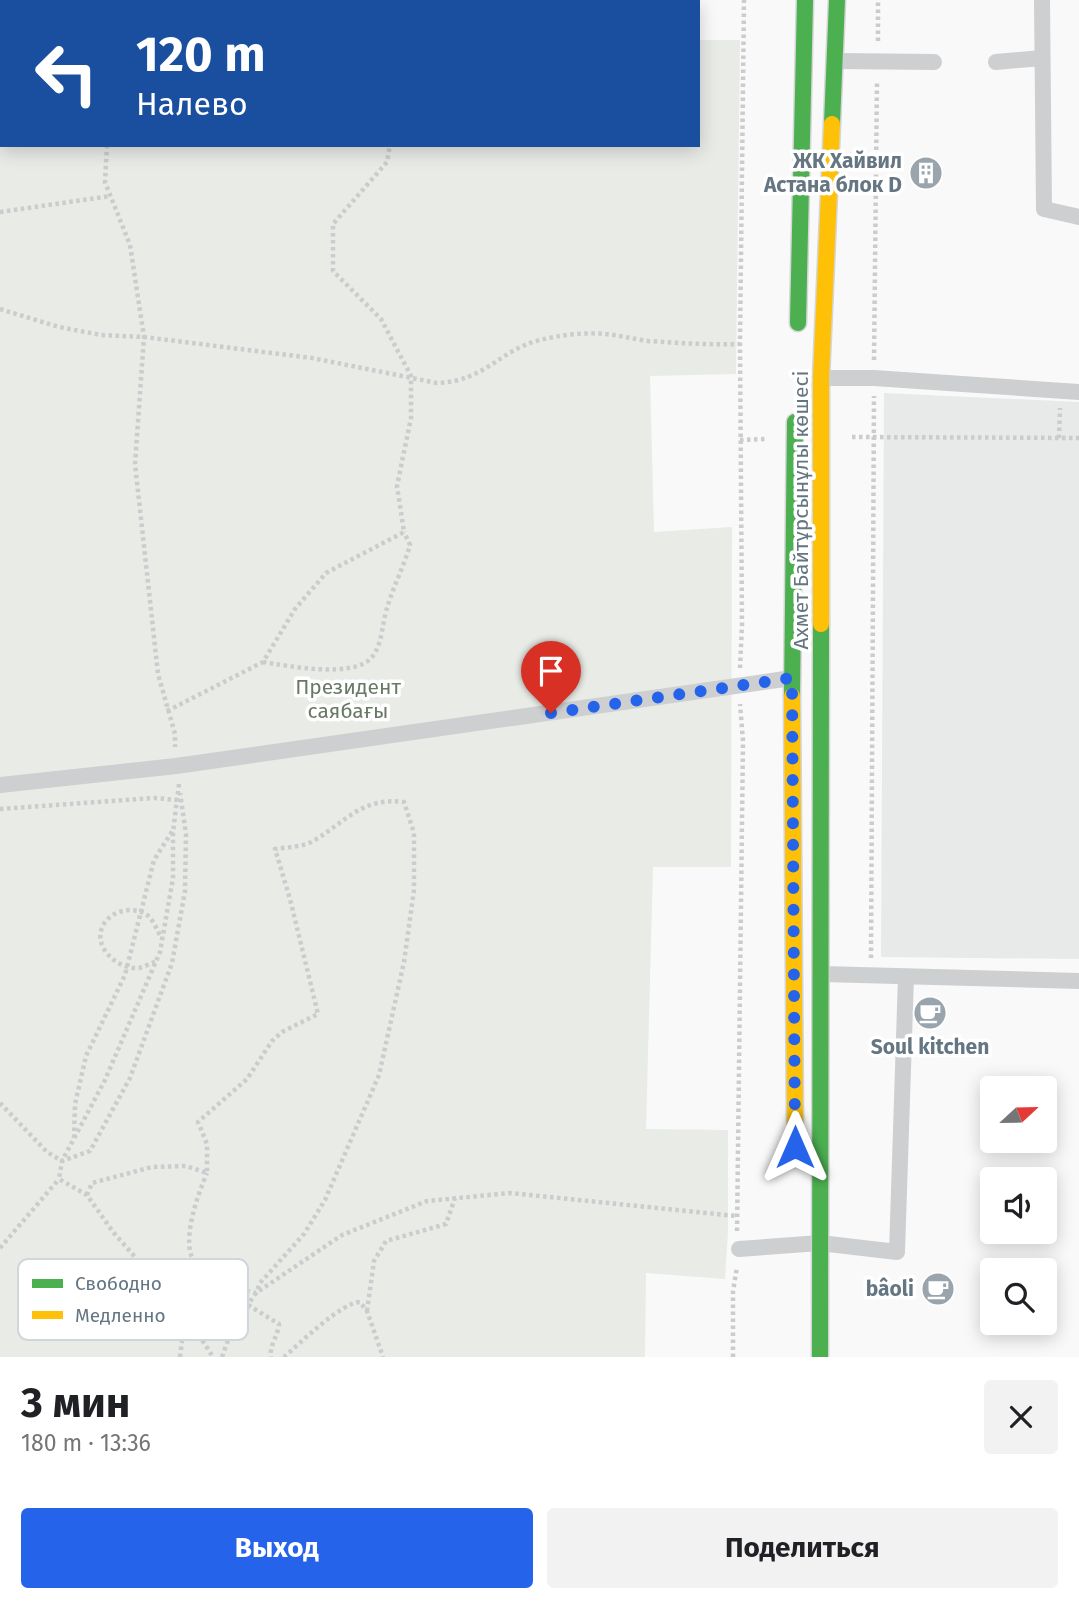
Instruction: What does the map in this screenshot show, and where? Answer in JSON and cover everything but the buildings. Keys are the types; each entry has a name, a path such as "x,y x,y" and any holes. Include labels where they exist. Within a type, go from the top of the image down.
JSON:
{"street":[{"name":"Ахмет Байтұрсынұлы көшесі","path":"797,342 805,0"},
{"name":"Ахмет Байтұрсынұлы көшесі","path":"820,1357 821,377 837,0"},
{"name":"Ахмет Байтұрсынұлы көшесі","path":"795,1136 792,678 796,410"}],"lane":[{"path":"1042,0 1044,209 1079,216"},
{"path":"996,61 1042,58"},
{"path":"836,61 934,62"},
{"path":"821,377 1079,392"},
{"path":"0,785 176,766 792,678"},
{"path":"822,974 1079,981"},
{"path":"739,1249 820,1243 897,1252 906,977"}],"path":[{"path":"871,975 878,0"},
{"path":"263,662 299,668 353,668 372,657 380,638 387,606 410,545 404,532 397,486 411,418 411,376 381,318 333,271 333,224 387,162 390,147"},
{"path":"0,212 111,196"},
{"path":"0,309 59,327 102,335 144,337 312,358 437,383 456,382 486,369 520,346 588,333 705,345 740,344"},
{"path":"1059,438 1061,391"},
{"path":"821,437 1079,438"},
{"path":"167,711 263,662 295,609 326,573 404,532"},
{"path":"0,1103 47,1152 62,1161 89,1151 130,1078 172,963 185,891 186,834 179,784"},
{"path":"0,809 155,798 177,800"},
{"path":"194,1259 190,1231 197,1197 207,1174 206,1144 198,1122 247,1079 272,1041 282,1032 318,1014 275,849 311,843 360,807 393,800 404,802 414,833 414,890 404,962 379,1075 326,1200 304,1234 260,1283 248,1305 279,1324 270,1352 271,1357"},
{"path":"74,1139 75,1104 86,1056 125,975 154,860 174,829"},
{"path":"156,962 142,967 121,965 109,955 100,936 108,918 130,910 145,913 163,940"},
{"path":"87,1195 92,1183 152,1167 186,1166 207,1174"},
{"path":"0,1248 59,1179"},
{"path":"256,1293 342,1236 427,1201 510,1193 736,1216"},
{"path":"367,1311 374,1261 386,1241 446,1224 455,1197"},
{"path":"248,1290 256,1293"},
{"path":"284,1357 353,1302 360,1302 367,1311 383,1357"},
{"path":"222,1357 228,1340"}],"shaded area":[{"path":"884,393 1079,402 1079,959 881,957"}],"green space":[{"name":"Президент саябағы","path":"700,40 740,40 736,374 650,376 654,532 732,527 731,867 653,867 646,1129 728,1130 725,1279 646,1273 645,1357 0,1357 0,147 700,147"}],"traffic: fast":[{"path":"798,323 805,0"},
{"path":"832,124 837,0"},
{"path":"792,696 795,422"},
{"path":"820,1357 821,624"}],"traffic: slow":[{"path":"821,624 821,378 832,124"},
{"path":"792,696 795,1121"}],"place":[{"name":"ЖК Хайвил Астана блок D","path":"926,173"},
{"name":"Soul kitchen","path":"930,1013"},
{"name":"bâoli","path":"938,1289"}],"route":[{"path":"551,713 792,678 795,1147"}]}
